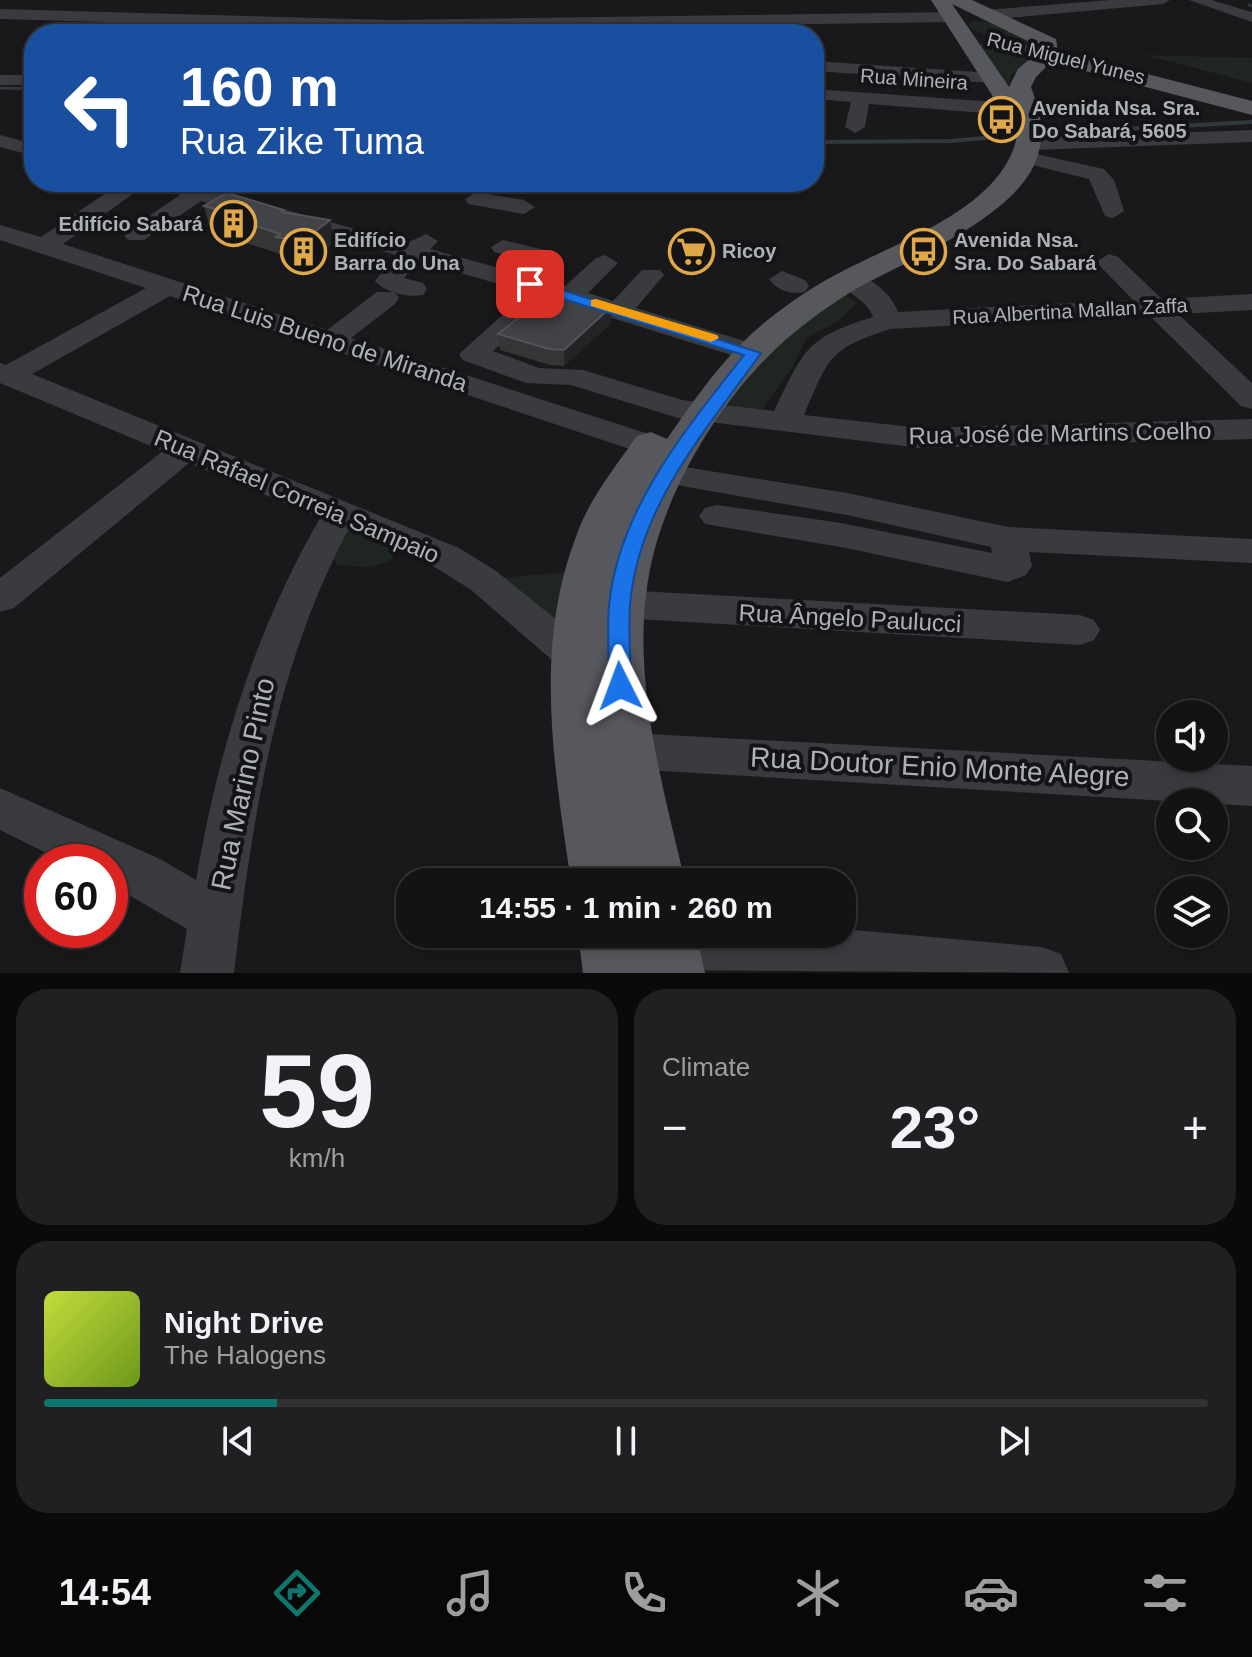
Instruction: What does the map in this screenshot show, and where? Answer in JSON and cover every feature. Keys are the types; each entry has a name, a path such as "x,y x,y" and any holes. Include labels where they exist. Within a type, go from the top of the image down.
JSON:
{"main road":[{"path":"741,348 850,280 978,209 1017,174 1029,151 1034,127 1020,87 1038,55 985,15 950,6"},
{"path":"600,868 581,749 573,655 582,593 600,532 741,348 760,312 789,283 913,230 965,200 997,169 1010,149 1015,132 1002,94 966,38 950,6"},
{"name":"Rua Miguel Yunes","path":"950,6 994,41 1038,55 1252,94"},
{"name":"Rua Miguel Yunes","path":"950,6 987,21 1058,67 1122,72 1252,108"},
{"path":"651,868 620,686 620,604 632,548 675,435"}],"street":[{"path":"125,19 151,0"},
{"path":"985,15 1163,0"},
{"path":"1196,0 1252,17"},
{"path":"291,23 307,2"},
{"path":"454,24 516,23 568,15 850,19 950,6"},
{"path":"0,33 9,10 66,17 92,11 125,19 206,24"},
{"path":"392,24 402,10"},
{"path":"84,24 92,11"},
{"path":"283,24 336,17 345,24"},
{"path":"850,19 859,39"},
{"path":"161,24 164,20"},
{"path":"937,37 966,38"},
{"path":"824,83 956,76 951,89 1002,94"},
{"path":"0,80 24,80"},
{"name":"Rua Mineira","path":"824,85 861,97 918,102 1002,94"},
{"path":"855,127 861,97"},
{"path":"889,127 891,100"},
{"path":"917,126 918,102"},
{"path":"1029,151 1242,136 1252,148"},
{"path":"4,142 24,137"},
{"path":"4,142 24,147"},
{"path":"1029,151 1096,174 1103,180 1113,211"},
{"path":"46,245 123,192"},
{"path":"193,192 419,246 487,258 544,257"},
{"path":"136,235 197,193"},
{"path":"476,199 524,207"},
{"name":"Rua Luis Bueno de Miranda","path":"0,232 331,340 675,435"},
{"path":"414,289 388,281 419,246"},
{"path":"487,258 559,292 741,348"},
{"path":"1109,262 1252,400"},
{"path":"605,263 473,354 536,377 573,376 675,435 847,504 1008,539 1252,551"},
{"path":"619,310 651,275"},
{"path":"850,280 881,302 888,321"},
{"path":"4,374 169,286"},
{"path":"331,340 386,298"},
{"name":"Rua Albertina Mallan Zaffa","path":"784,423 817,353 843,335 888,321 1252,302"},
{"name":"Rua Rafael Correia Sampaio","path":"4,374 446,557 483,580 573,655"},
{"name":"Rua José de Martins Coelho","path":"675,435 784,423 920,438 1252,429"},
{"path":"0,598 186,449"},
{"name":"Rua Marino Pinto","path":"207,973 242,764 270,660 322,543 339,515"},
{"path":"717,516 841,535 1008,569 1013,566 1008,539"},
{"name":"Rua Ângelo Paulucci","path":"620,604 1080,630"},
{"name":"Rua Doutor Enio Monte Alegre","path":"629,751 1252,786"},
{"path":"0,808 142,875 215,918"},
{"path":"646,952 721,944 1042,973"}],"shaded area":[{"path":"972,21 989,22 1043,47 1004,42 968,26"},
{"path":"977,43 1036,56 1011,76 1008,88"},
{"path":"1145,55 1252,58 1252,83"},
{"path":"844,293 856,303 837,322 806,338 793,367 761,411 721,404 763,356"},
{"path":"345,521 388,537 393,560 370,567 337,565 327,545"},
{"path":"570,572 559,635 498,578"}],"building":[{"path":"227,193 284,210 281,212 330,220 302,241 276,237 280,234 238,220 244,217 204,206"},
{"path":"554,290 611,307 564,350 549,349 498,334"}],"waterway":[{"path":"0,88 24,89"},
{"path":"1032,134 1252,122"},
{"path":"824,142 951,141 1019,135"}],"slow traffic":[{"path":"596,303 711,338"}],"place":[{"name":"Avenida Nsa. Sra. Do Sabará, 5605","path":"1001,119"},
{"name":"Edifício Sabará","path":"234,224"},
{"name":"Ricoy","path":"691,251"},
{"name":"Edifício Barra do Una","path":"303,252"},
{"name":"Avenida Nsa. Sra. Do Sabará","path":"923,252"}],"route":[{"path":"530,284 754,353 706,414 648,506 632,548 620,604 620,686"}]}
